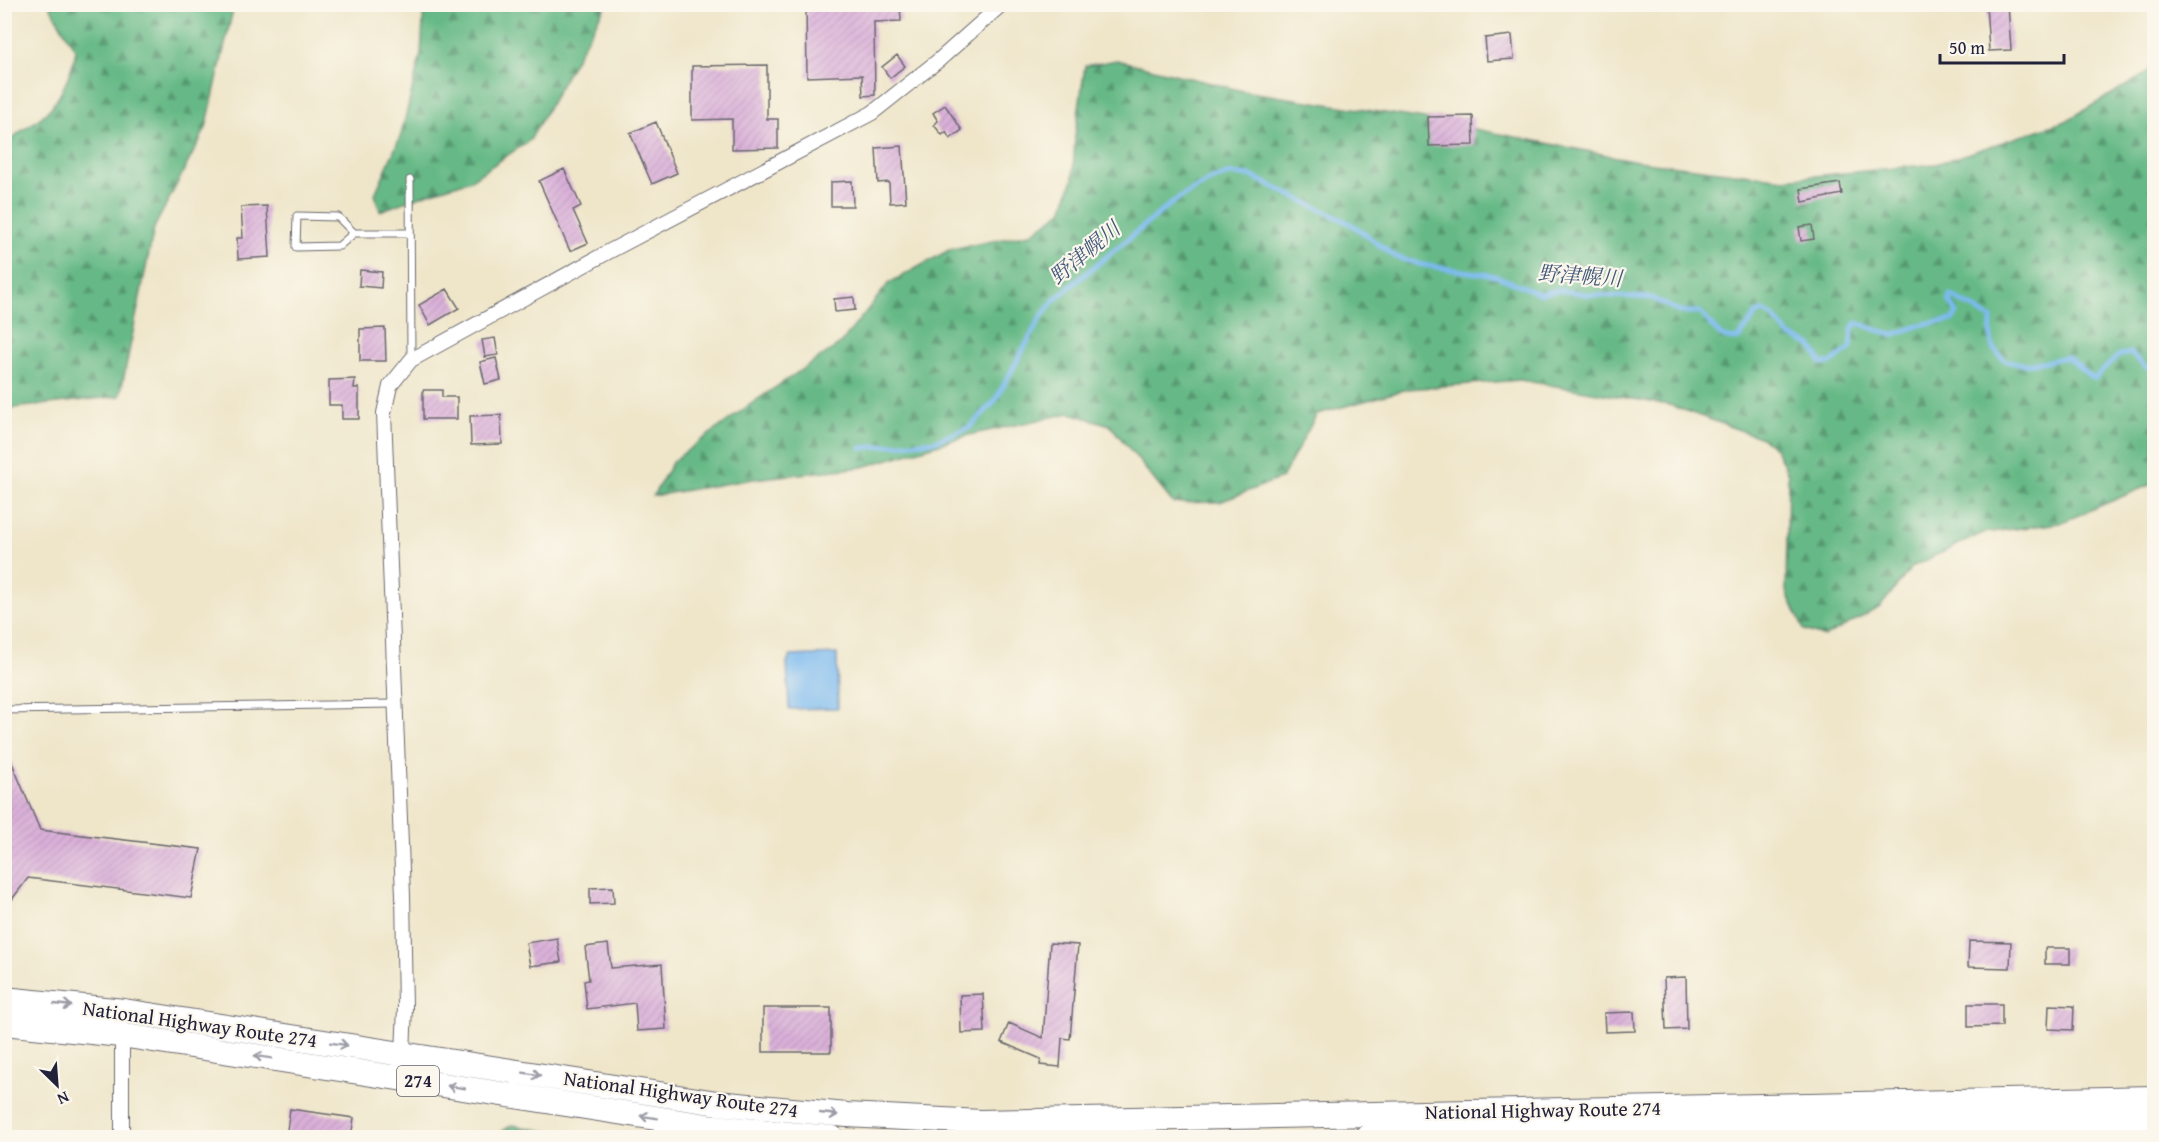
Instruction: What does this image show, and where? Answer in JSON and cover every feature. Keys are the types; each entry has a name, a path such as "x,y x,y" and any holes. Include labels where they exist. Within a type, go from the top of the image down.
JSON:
{"highway":[{"name":"National Highway Route 274","path":"4,999 124,1011 717,1103 847,1115 981,1122 2154,1098"},
{"name":"National Highway Route 274","path":"4,1023 121,1035 714,1127 832,1137"},
{"name":"National Highway Route 274","path":"1365,1137 2154,1121"}],"street":[{"path":"396,1078 403,1054 405,1007 403,895 384,413 390,386 411,360 610,251 872,113 939,60 1002,4"},
{"path":"122,1137 121,1035 124,1011"}],"lane":[{"path":"410,180 411,360"},
{"path":"354,233 338,217 297,216 296,247 339,246 354,233 410,233"},
{"path":"4,710 394,704"}],"green space":[{"path":"49,5 234,5 206,128 154,228 120,396 5,409 5,148 15,136 43,116 53,105 66,83 76,51"},
{"path":"424,5 606,5 530,140 471,180 380,211 375,194 401,135 421,54"},
{"path":"1117,60 1243,91 1424,119 1637,161 1784,179 1936,164 2066,121 2141,77 2154,66 2154,483 2060,523 1983,533 1913,566 1880,607 1825,637 1804,630 1786,591 1788,474 1776,449 1762,438 1669,405 1520,380 1408,389 1317,414 1282,478 1220,502 1173,503 1110,425 1070,413 969,435 863,467 753,479 653,496 673,461 755,401 840,344 889,283 951,249 1030,234 1062,211 1073,179 1075,136 1085,66"},
{"path":"512,1125 575,1137 493,1137"}],"water":[{"path":"837,654 838,708 789,709 787,662 791,656"}],"building":[{"path":"873,4 873,6 900,5 901,21 874,22 875,95 863,96 862,75 807,77 806,6"},
{"path":"1986,4 2008,4 2011,50 1989,51"},
{"path":"1512,35 1514,59 1487,61 1485,38"},
{"path":"897,55 905,66 890,78 882,67"},
{"path":"767,65 767,119 778,119 778,148 732,149 732,119 692,120 692,66"},
{"path":"945,105 962,130 950,139 946,132 942,135 934,125 938,121 933,113"},
{"path":"1473,116 1474,145 1429,146 1428,117"},
{"path":"656,122 677,173 652,184 630,133"},
{"path":"902,146 906,202 890,203 889,182 878,183 876,148"},
{"path":"564,169 581,206 573,210 588,243 570,251 539,181"},
{"path":"852,181 853,206 831,206 831,182"},
{"path":"1840,183 1842,194 1803,202 1801,189"},
{"path":"267,206 270,257 238,259 237,238 243,238 241,207"},
{"path":"1812,225 1814,239 1801,241 1799,227"},
{"path":"360,270 382,272 381,288 359,286"},
{"path":"447,289 459,308 430,325 419,305"},
{"path":"854,297 855,310 835,312 834,299"},
{"path":"385,328 386,361 360,361 360,329"},
{"path":"495,338 498,355 485,357 482,340"},
{"path":"496,358 501,380 485,384 480,362"},
{"path":"355,379 354,388 359,388 359,419 342,419 342,405 329,405 329,380"},
{"path":"423,390 442,390 442,397 457,397 457,419 423,419"},
{"path":"501,415 502,444 471,445 470,416"},
{"path":"4,744 40,830 201,849 191,898 28,878 4,910"},
{"path":"613,887 614,903 590,904 590,888"},
{"path":"557,938 561,962 530,966 526,943"},
{"path":"1969,941 2011,942 2010,968 1968,967"},
{"path":"1050,943 1078,945 1070,1039 1062,1038 1060,1067 1040,1065 1041,1059 1001,1042 1009,1023 1043,1038"},
{"path":"608,944 611,968 662,964 666,1029 637,1031 635,1003 587,1009 584,981 589,980 585,947"},
{"path":"2045,948 2070,948 2070,964 2045,964"},
{"path":"1686,977 1687,1029 1666,1030 1664,978"},
{"path":"983,994 985,1032 961,1033 960,995"},
{"path":"1968,1004 2002,1004 2002,1026 1968,1027"},
{"path":"2049,1005 2074,1006 2073,1030 2048,1029"},
{"path":"763,1008 831,1008 831,1052 763,1052"},
{"path":"1634,1012 1635,1031 1605,1032 1604,1013"},
{"path":"290,1109 354,1118 351,1137 286,1137"}],"waterway":[{"name":"野津幌川","path":"861,448 935,441 970,427 995,401 1041,317 1054,300 1173,202 1210,180 1229,174 1251,176 1351,224 1396,257 1423,265 1496,276 1541,294 1558,290 1592,295 1652,298 1680,312 1700,312 1717,332 1732,339 1739,338 1756,314 1763,311 1771,315 1790,336 1811,345 1821,363 1831,363 1851,348 1852,328 1857,323 1892,335 1924,324 1953,320 1957,313 1949,300 1950,295 1991,318 1992,343 1999,355 2007,361 2026,364 2067,357 2094,379 2118,356 2130,353 2147,368 2154,367"}]}
